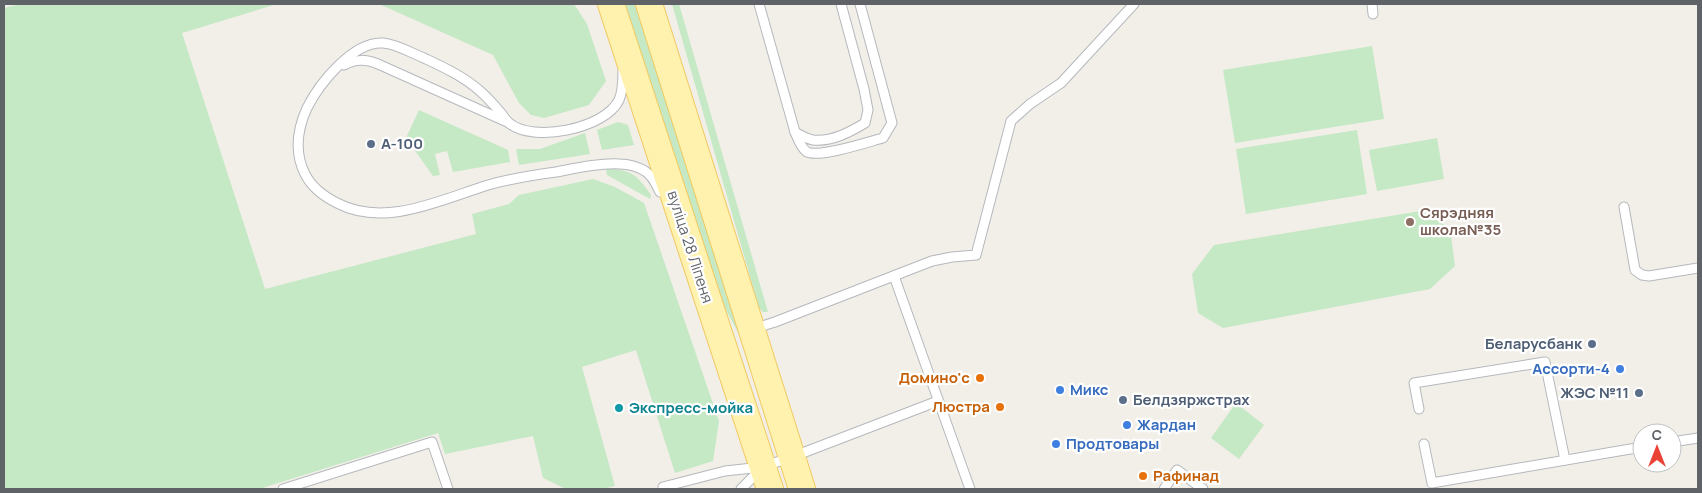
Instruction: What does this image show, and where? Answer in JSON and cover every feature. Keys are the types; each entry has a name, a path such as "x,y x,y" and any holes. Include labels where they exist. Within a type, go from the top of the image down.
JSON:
{"main road":[{"name":"вуліца 28 Ліпеня","path":"610,4 766,478"},
{"path":"649,4 802,489"}],"lane":[{"path":"334,71 350,62 364,60 372,62 522,129 561,131 589,123 604,116 619,100 623,81 621,58 610,4"},
{"path":"759,4 795,132 802,148 808,152 821,154 883,138 892,123 860,4"},
{"path":"795,132 813,140 828,139 847,134 865,123 868,110 864,88 841,4"},
{"path":"752,329 775,322 932,261 976,255 1011,121 1030,104 1061,83 1134,4"},
{"path":"1372,4 1373,14"},
{"path":"509,123 471,83 444,68 393,45 379,43 364,47 350,56 318,89 300,125 298,146 302,166 308,179 322,194 341,205 373,213 403,211 498,182 572,169 618,164 636,167 650,176 656,183 664,201"},
{"path":"1624,207 1635,270 1642,275 1649,276 1698,268"},
{"path":"673,225 693,258"},
{"path":"894,276 970,489"},
{"path":"1419,408 1414,383 1545,362 1565,460"},
{"path":"741,489 766,478 792,457 938,401"},
{"path":"1682,440 1698,438"},
{"path":"282,489 432,442 448,489"},
{"path":"1424,444 1432,483 1632,449"},
{"path":"1164,489 1177,470 1203,489"},
{"path":"664,488 725,472 766,478"}],"green space":[{"path":"20,4 277,4 182,33 265,289 476,234 472,214 509,204 519,195 593,179 615,187 644,203 719,421 713,461 675,473 636,350 582,367 615,486 603,489 566,489 543,478 533,436 445,454 438,433 259,489 4,489 4,8"},
{"path":"379,4 574,4 587,24 606,81 589,105 544,118 531,115 519,103 493,55"},
{"path":"625,4 638,4 743,342 719,297"},
{"path":"672,4 679,4 768,312 763,312 759,308"},
{"path":"1372,46 1384,119 1235,143 1223,70"},
{"path":"419,110 508,150 510,162 453,172 447,151 435,154 440,175 433,176 406,138"},
{"path":"618,122 628,125 634,145 602,150 597,130"},
{"path":"1357,130 1367,194 1246,214 1236,149"},
{"path":"585,133 590,154 519,165 516,149 540,149"},
{"path":"1437,138 1444,179 1377,191 1369,150"},
{"path":"606,169 622,170 633,174 642,182 651,195 650,199 607,175"},
{"path":"1421,211 1450,228 1455,266 1430,289 1223,328 1198,313 1192,274 1214,245"},
{"path":"1236,403 1264,425 1239,459 1211,438"}],"place":[{"name":"А-100","path":"371,144"},
{"name":"Сярэдняя школа№35","path":"1410,222"},
{"name":"Беларусбанк","path":"1592,344"},
{"name":"Ассорти-4","path":"1620,369"},
{"name":"Домино'c","path":"980,378"},
{"name":"Микс","path":"1060,390"},
{"name":"ЖЭС №11","path":"1639,393"},
{"name":"Белдзяржстрах","path":"1123,400"},
{"name":"Люстра","path":"1000,407"},
{"name":"Экспресс-мойка","path":"619,408"},
{"name":"Жардан","path":"1127,425"},
{"name":"Продтовары","path":"1056,444"},
{"name":"Рафинад","path":"1143,476"}]}
